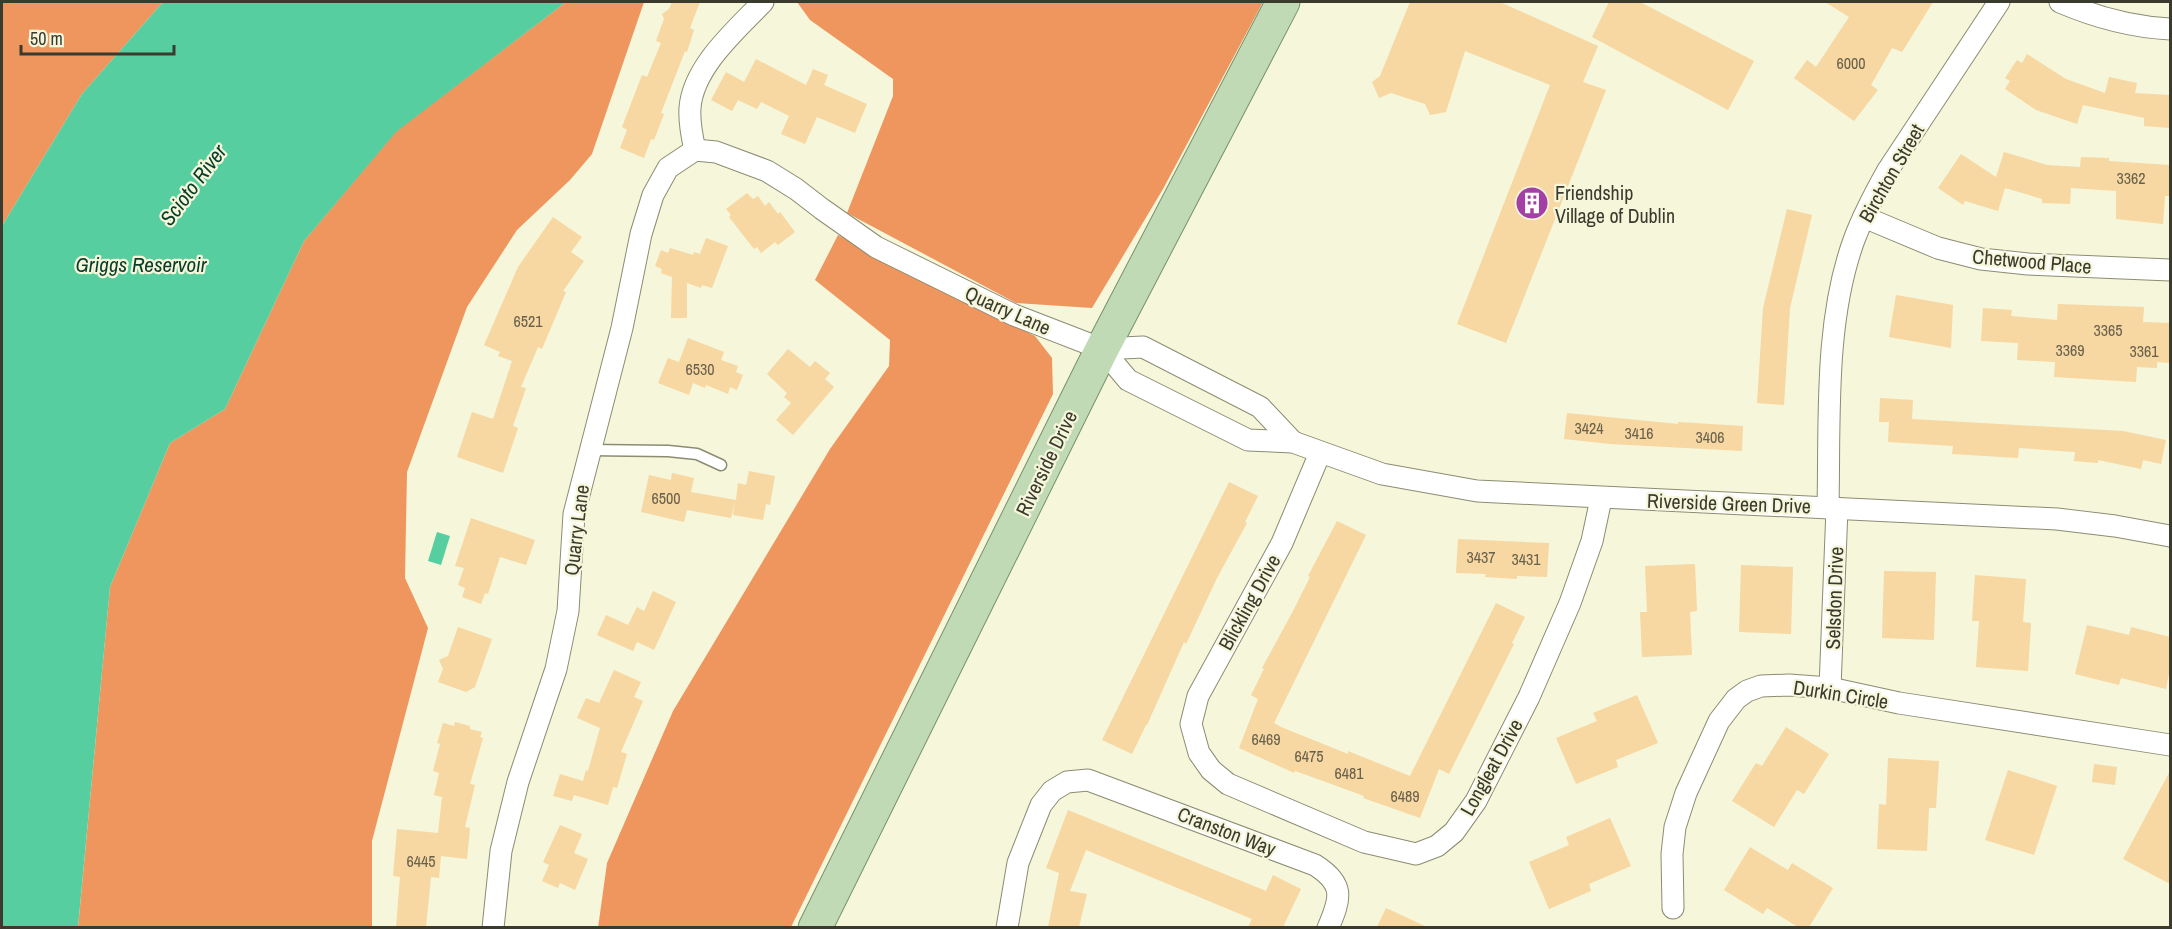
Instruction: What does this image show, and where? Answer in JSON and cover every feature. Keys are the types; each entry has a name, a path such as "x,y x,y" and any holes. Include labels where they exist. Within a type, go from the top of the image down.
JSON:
{"main road":[{"name":"Riverside Drive","path":"815,927 1102,350 1283,2"}],"street":[{"path":"695,150 690,123 690,107 694,92 710,58 763,2"},
{"name":"Birchton Street","path":"1833,508 1832,360 1836,318 1845,271 1854,241 1888,170 1999,2"},
{"path":"2060,2 2110,19 2170,28"},
{"name":"Quarry Lane","path":"493,927 501,851 518,782 556,669 568,611 574,514 622,328 641,234 653,195 668,168 695,150 716,152 767,171 796,189 876,247 1014,315 1102,350"},
{"name":"Chetwood Place","path":"1864,217 1938,248 1981,259 2028,264 2170,270"},
{"name":"Riverside Green Drive","path":"1102,350 1143,347 1260,407 1293,442"},
{"name":"Riverside Green Drive","path":"1102,350 1128,380 1248,440 1293,442 1382,474 1477,491 1601,499 2057,519 2170,536"},
{"name":"Blickling Drive","path":"1199,753 1191,724 1198,696 1281,543 1320,453"},
{"name":"Longleat Drive","path":"1199,753 1211,771 1228,784 1364,842 1416,854 1437,846 1454,832 1476,801 1529,697 1574,593 1592,541 1601,499"},
{"name":"Selsdon Drive","path":"1830,688 1833,508"},
{"name":"Durkin Circle","path":"1673,908 1672,854 1676,827 1686,793 1719,721 1736,699 1747,691 1761,686 1789,685 1830,688 1899,703 2170,745"},
{"name":"Cranston Way","path":"1006,927 1017,862 1041,805 1052,791 1067,782 1088,780 1315,865 1329,873 1337,888 1338,904 1328,927"}],"lane":[{"path":"589,450 668,451 697,454 721,465"}],"shaded area":[{"path":"2,2 163,2 82,94 2,226"},
{"path":"566,2 644,2 592,154 570,180 517,230 467,307 407,472 405,578 428,628 372,841 372,927 78,928 110,587 170,443 225,409 304,241 396,131"},
{"path":"797,2 1263,2 1163,189 1092,308 1016,303 847,213 893,96 893,79 810,20"},
{"path":"838,235 1035,336 1052,358 1053,394 791,927 598,928 607,863 673,711 830,449 889,366 890,340 815,280"}],"water":[{"name":"Griggs Reservoir","path":"163,2 566,2 396,132 304,241 225,409 170,443 110,587 78,927 2,927 2,226 82,94"},
{"path":"437,532 450,536 441,565 428,561"}],"building":[{"path":"672,2 700,2 690,28 694,30 687,52 685,51 661,113 664,114 654,140 651,139 644,158 620,148 627,130 622,127 642,75 647,77 661,43 656,41 664,19 662,14 669,9"},
{"name":"Friendship Village of Dublin","path":"1410,2 1500,2 1598,46 1583,82 1606,90 1506,343 1457,324 1550,85 1465,51 1446,112 1430,115 1425,104 1391,93 1379,98 1372,82 1380,76"},
{"path":"1609,2 1640,2 1754,61 1728,110 1592,37"},
{"path":"1825,2 1933,2 1902,52 1892,48 1871,85 1878,90 1854,121 1794,78 1807,60 1816,67 1849,17"},
{"path":"2027,54 2066,79 2105,93 2109,77 2137,83 2135,93 2170,95 2170,128 2144,126 2144,118 2083,105 2077,124 2036,110 2005,89 2010,81 2005,78 2017,60 2022,63"},
{"path":"756,59 806,85 813,69 828,75 824,85 867,104 855,133 817,117 805,144 781,134 789,116 761,102 757,109 738,100 732,111 711,100 726,72 744,82"},
{"path":"2004,152 2047,165 2080,167 2081,157 2170,165 2170,196 2165,196 2163,224 2116,219 2116,191 2071,188 2070,204 2042,203 2042,199 2005,188 1998,211 1965,201 1963,205 1938,188 1961,154 1996,177"},
{"path":"747,193 753,199 758,196 765,206 769,202 795,232 778,245 775,242 761,253 757,247 754,249 729,217 731,215 726,209"},
{"path":"1787,209 1812,215 1790,308 1784,405 1757,403 1763,308"},
{"path":"553,217 582,237 571,252 584,261 563,291 566,292 542,349 538,347 521,387 526,388 513,426 518,428 503,473 457,457 472,412 493,419 512,361 498,356 500,352 484,345 518,267"},
{"path":"706,238 728,246 712,288 702,285 701,288 687,283 687,318 671,318 672,277 661,273 662,269 655,266 661,250 668,253 670,248 693,255 694,252 700,254"},
{"path":"1896,295 1953,305 1951,348 1889,337"},
{"path":"2058,304 2144,307 2143,322 2170,323 2170,363 2157,362 2157,368 2137,367 2136,382 2054,377 2055,362 2017,360 2018,343 1981,341 1983,308 2012,310 2011,316 2057,320"},
{"path":"688,338 724,352 721,360 738,366 736,372 743,375 737,390 730,387 728,394 706,385 705,388 693,383 689,395 658,383 668,358 679,362"},
{"path":"788,349 810,367 815,361 830,373 825,379 834,387 793,435 776,420 791,403 784,397 787,393 767,374"},
{"path":"1880,398 1913,400 1912,419 2123,431 2166,440 2161,464 2143,460 2141,469 2098,460 2098,463 2074,461 2075,452 2019,448 2018,458 1952,454 1953,446 1888,442 1889,422 1879,422"},
{"path":"1567,413 1678,424 1678,422 1743,426 1742,451 1610,444 1564,439"},
{"path":"749,471 775,476 770,505 766,504 763,520 733,515 735,501 731,518 687,510 684,522 641,512 649,475 671,480 672,473 694,478 691,492 736,500 738,483 746,485"},
{"path":"1229,482 1258,496 1245,522 1247,523 1217,578 1186,644 1184,642 1132,754 1102,740"},
{"path":"471,518 535,540 526,565 500,557 488,594 485,593 481,604 462,597 465,588 458,585 464,568 455,566"},
{"path":"1337,521 1366,535 1274,723 1281,727 1410,776 1496,603 1525,617 1512,643 1514,644 1449,774 1439,769 1420,818 1295,771 1294,773 1239,748 1258,699 1251,695 1264,669 1262,668"},
{"path":"1458,539 1549,543 1547,577 1517,576 1517,579 1485,577 1486,574 1456,573"},
{"path":"1695,564 1697,611 1690,612 1692,655 1642,657 1640,612 1647,612 1645,566"},
{"path":"1741,565 1793,567 1791,634 1739,632"},
{"path":"1884,571 1936,572 1934,640 1882,638"},
{"path":"1975,575 2026,579 2023,622 2031,623 2028,671 1976,667 1979,621 1972,621"},
{"path":"653,591 676,602 654,650 637,642 633,651 597,635 606,615 628,625 637,607 644,611"},
{"path":"2087,625 2129,635 2131,627 2170,637 2170,668 2166,689 2121,678 2119,685 2075,674"},
{"path":"458,627 492,639 475,687 466,692 438,682 443,669 439,660 448,656"},
{"path":"614,670 641,682 634,697 643,701 621,752 627,754 617,788 613,787 608,805 574,795 572,801 553,796 560,774 583,781 586,770 588,771 600,728 577,718 586,698 599,703"},
{"path":"1637,695 1658,743 1616,760 1618,767 1576,784 1556,738 1597,721 1593,713"},
{"path":"455,722 482,732 480,737 483,738 470,784 475,785 465,827 470,828 467,859 441,856 439,878 431,877 426,927 396,927 400,877 393,876 397,829 438,833 442,797 434,795 439,773 433,771 440,744 437,743 443,723 454,726"},
{"path":"1786,727 1829,754 1804,794 1797,790 1774,827 1732,801 1756,763 1762,766"},
{"path":"1888,758 1939,761 1936,808 1929,808 1927,851 1877,849 1879,804 1886,805"},
{"path":"2094,764 2117,767 2115,785 2092,782"},
{"path":"2008,770 2057,786 2034,855 1985,840"},
{"path":"2170,771 2170,884 2123,859"},
{"path":"1068,810 1266,891 1273,875 1301,889 1283,927 1248,927 1252,919 1086,850 1070,891 1087,894 1079,927 1048,927 1059,873 1046,868"},
{"path":"1610,818 1631,866 1589,884 1591,891 1549,909 1529,862 1569,845 1566,837"},
{"path":"560,825 582,834 574,853 588,859 575,890 560,883 558,888 542,881 549,865 543,862"},
{"path":"1750,847 1788,870 1792,863 1833,888 1809,927 1798,927 1767,908 1763,914 1724,890"},
{"path":"1386,908 1427,927 1377,927"}],"place":[{"name":"Friendship Village of Dublin","path":"1532,203"}],"water label":[{"name":"Scioto River","path":"193,185"}]}
